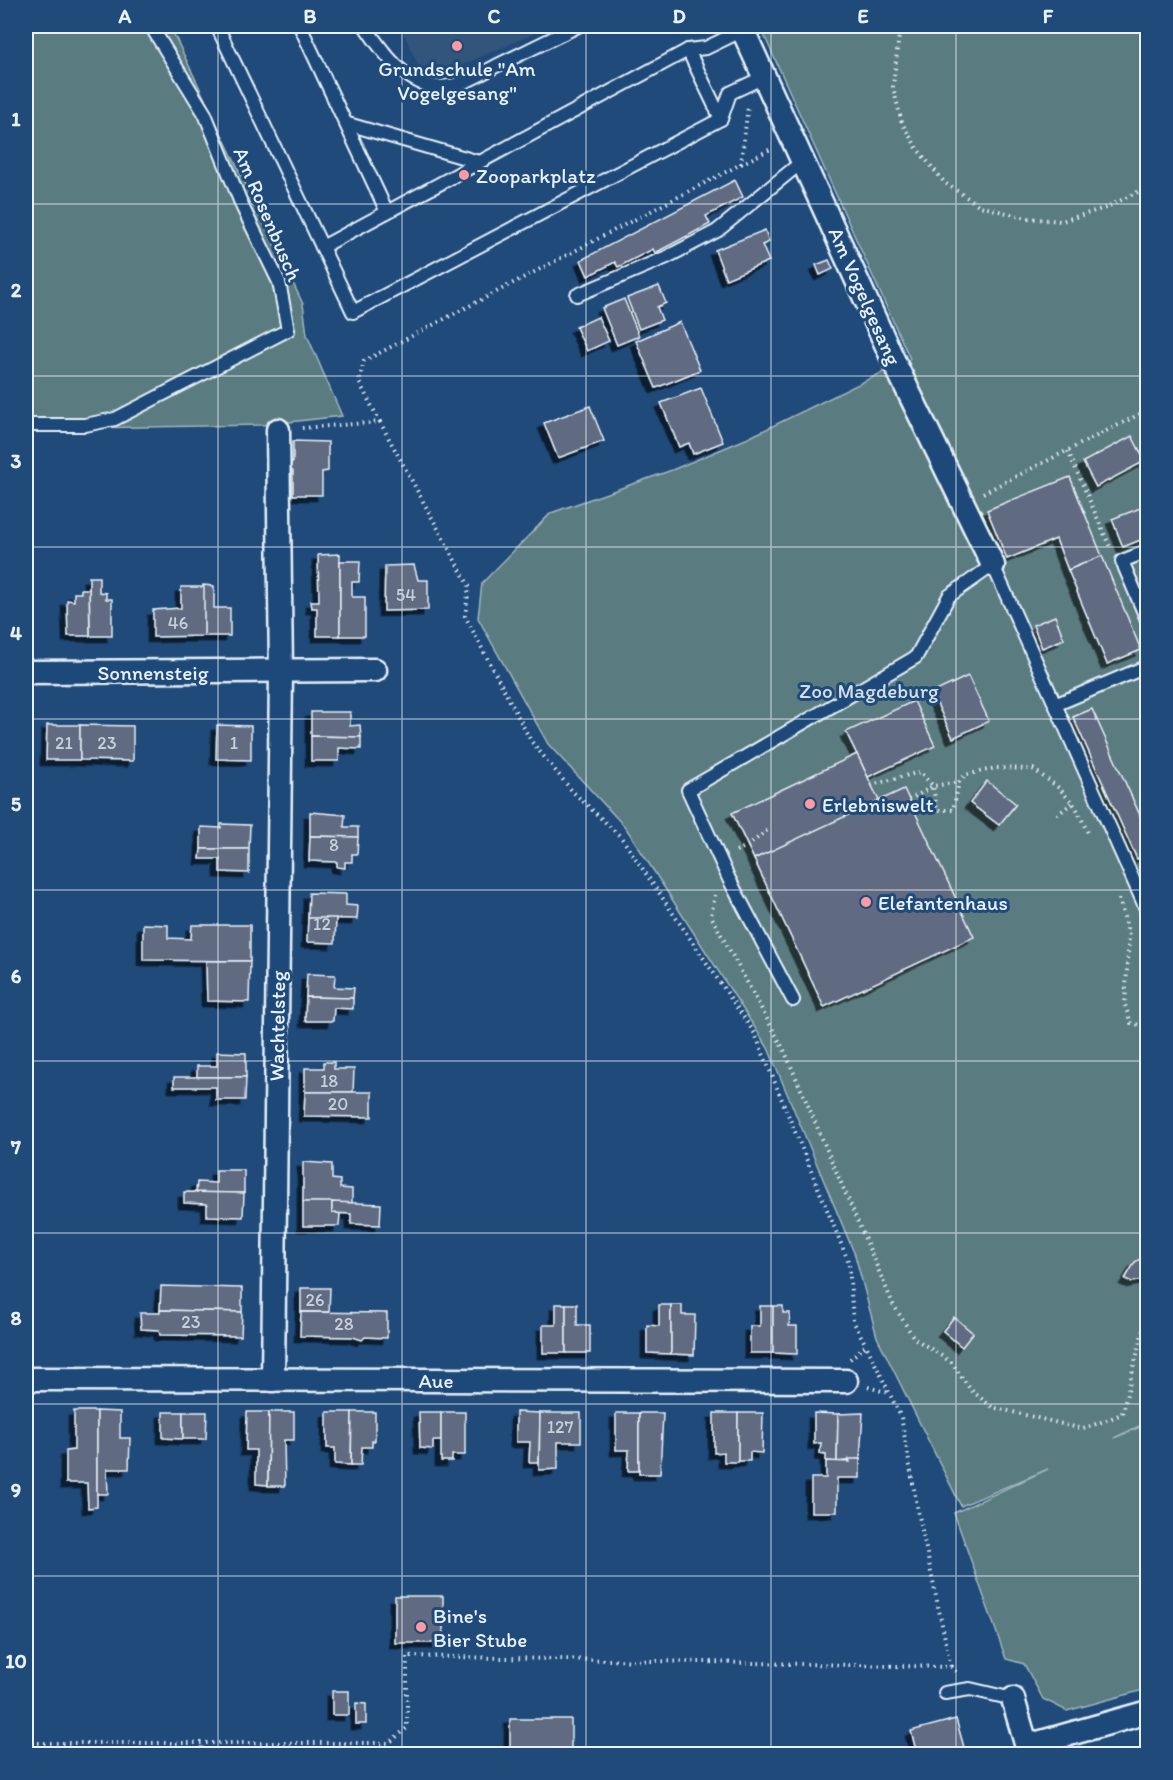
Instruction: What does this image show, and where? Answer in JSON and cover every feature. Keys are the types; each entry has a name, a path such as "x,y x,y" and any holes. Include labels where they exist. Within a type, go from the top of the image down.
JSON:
{"street":[{"name":"Am Vogelgesang","path":"742,28 896,366 993,565"},
{"path":"278,430 281,672"},
{"name":"Sonnensteig","path":"26,672 375,670"},
{"name":"Wachtelsteg","path":"273,1380 281,672"},
{"name":"Aue","path":"26,1379 846,1381"},
{"path":"1013,1699 1028,1750 1148,1712"}],"lane":[{"name":"Am Rosenbusch","path":"26,425 85,425 115,419 288,330 279,282 243,208 205,114 151,26"},
{"path":"217,26 353,312 722,119 730,93 764,77"},
{"path":"300,26 348,124 387,212"},
{"path":"365,26 382,51 405,73 423,84 437,87 466,81 578,26"},
{"path":"322,247 688,50 706,48 742,28"},
{"path":"688,50 722,119"},
{"path":"348,124 479,162"},
{"path":"577,295 667,257 717,231 803,161"},
{"path":"1148,550 1122,561 1148,622"},
{"path":"793,1000 719,859 688,790 916,657 949,596 993,565 1057,704 1148,913"},
{"path":"1057,704 1148,666"},
{"path":"945,1693 970,1689 1013,1699"}],"path":[{"path":"900,26 893,87 902,123 918,150 945,183 980,206 1026,218 1062,221 1105,208 1148,187"},
{"path":"1140,26 1148,39"},
{"path":"741,164 750,94 764,77"},
{"path":"793,138 364,362 359,382 469,586 465,616 531,741 573,792 621,837 755,1034 849,1263 854,1321 901,1417 951,1667 970,1689"},
{"path":"963,502 1148,410"},
{"path":"278,430 380,422"},
{"path":"1068,451 1114,555 1122,561"},
{"path":"871,785 920,772 933,786 937,810 953,810 959,782 965,775 996,768 1033,769 1059,788 1072,803 1091,838"},
{"path":"909,800 933,786 959,782"},
{"path":"1057,815 1072,803"},
{"path":"719,859 748,846 770,828"},
{"path":"729,879 715,894 711,916 785,1052 893,1304 914,1338 951,1362 971,1390 992,1407 1083,1429 1122,1414 1148,1310"},
{"path":"1116,888 1129,935 1125,1005 1131,1023 1148,1027"},
{"path":"866,1345 848,1362 846,1381 889,1393"},
{"path":"26,1743 389,1743 407,1728 407,1656 951,1667"},
{"path":"201,1755 202,1743"}],"shaded area":[{"name":"Grundschule \"Am Vogelgesang\"","path":"400,26 551,26 458,67 431,70 419,67"}],"green space":[{"path":"26,26 170,26 303,304 307,335 342,416 262,425 26,429"},
{"name":"Zoo Magdeburg","path":"760,26 1147,26 1148,1422 1114,1438 1147,1424 1147,1689 1067,1711 1043,1699 1024,1664 1006,1659 954,1513 1048,1469 961,1506 877,1337 855,1255 768,1048 626,828 548,744 478,618 482,583 551,513 672,470 746,439 910,359"}],"building":[{"path":"735,180 743,197 706,216 710,224 655,253 653,249 618,267 615,262 588,276 581,260"},
{"path":"765,230 769,242 762,245 769,261 726,279 715,250"},
{"path":"829,260 833,269 820,275 816,265"},
{"path":"659,286 666,303 657,307 662,320 639,329 627,298"},
{"path":"624,299 639,336 617,345 602,308"},
{"path":"598,317 609,341 587,351 576,327"},
{"path":"680,322 700,370 656,388 636,341"},
{"path":"701,388 723,442 693,454 689,443 679,447 661,403"},
{"path":"590,406 604,441 558,458 544,423"},
{"path":"1132,436 1145,461 1096,487 1083,462"},
{"path":"293,441 328,442 328,471 322,472 322,495 293,495 293,471 288,471 288,461 293,462"},
{"path":"1070,477 1102,556 1068,570 1056,539 1007,559 987,510"},
{"path":"1148,505 1148,537 1123,547 1112,519"},
{"path":"340,554 340,636 317,636 317,608 312,608 311,601 319,601 318,555"},
{"path":"1102,556 1141,650 1107,664 1068,570"},
{"path":"340,561 360,561 359,582 352,582 352,597 365,597 365,636 340,636"},
{"path":"414,565 418,580 428,580 428,610 384,611 385,566"},
{"path":"89,577 99,577 99,592 106,593 106,599 112,599 112,636 90,636"},
{"path":"203,585 214,586 214,608 230,608 230,636 204,636"},
{"path":"181,587 204,587 204,636 153,637 153,610 181,608"},
{"path":"81,589 89,589 90,636 68,636 67,600 74,601 74,593 81,593"},
{"path":"1055,616 1064,639 1042,648 1033,625"},
{"path":"968,676 989,721 953,738 932,693"},
{"path":"914,701 935,746 868,777 846,732"},
{"path":"1092,709 1148,833 1148,854 1137,859 1073,717"},
{"path":"311,712 350,712 350,726 360,725 361,737 311,736"},
{"path":"47,725 80,725 80,760 46,760"},
{"path":"80,725 133,726 133,761 80,760"},
{"path":"217,725 251,726 251,760 216,759"},
{"path":"311,736 361,737 361,749 339,748 339,761 311,761"},
{"name":"Erlebniswelt","path":"857,754 879,801 754,859 732,813"},
{"path":"987,781 1016,804 999,825 970,803"},
{"name":"Elefantenhaus","path":"904,789 974,937 824,1007 754,859"},
{"path":"310,812 345,815 344,827 358,827 358,837 310,836"},
{"path":"221,824 250,825 249,849 201,849 201,827 221,828"},
{"path":"310,836 358,837 357,854 352,854 352,862 345,862 345,868 337,867 337,862 309,861"},
{"path":"201,849 249,849 249,873 220,872 220,859 200,859"},
{"path":"309,893 346,894 346,905 358,906 357,919 308,918"},
{"path":"308,918 336,918 335,943 307,942"},
{"path":"143,924 168,925 168,938 191,939 192,925 250,925 250,961 143,960"},
{"path":"206,961 250,961 249,1002 207,1001"},
{"path":"307,974 335,975 334,987 354,988 353,998 306,997"},
{"path":"306,997 353,998 353,1009 334,1008 333,1021 305,1021"},
{"path":"217,1052 246,1053 246,1077 197,1077 197,1066 217,1066"},
{"path":"324,1062 334,1062 334,1069 354,1069 353,1092 305,1092 305,1068 324,1068"},
{"path":"174,1077 246,1077 245,1100 216,1100 216,1087 174,1087"},
{"path":"305,1092 372,1092 372,1117 304,1116"},
{"path":"303,1162 332,1164 332,1179 340,1180 340,1188 352,1189 352,1203 303,1202"},
{"path":"216,1170 244,1170 244,1193 196,1193 197,1182 216,1183"},
{"path":"184,1192 244,1193 243,1217 207,1216 207,1204 184,1203"},
{"path":"303,1202 332,1202 332,1213 340,1213 339,1226 303,1226"},
{"path":"332,1202 381,1204 380,1225 351,1224 351,1214 332,1213"},
{"path":"1148,1254 1148,1279 1132,1282 1125,1279 1135,1262"},
{"path":"161,1286 242,1288 242,1312 160,1310"},
{"path":"301,1288 330,1288 329,1312 301,1312"},
{"path":"556,1304 566,1304 566,1353 543,1353 543,1325 556,1325"},
{"path":"566,1304 577,1304 577,1325 590,1325 590,1353 566,1353"},
{"path":"659,1305 671,1305 671,1354 647,1353 647,1325 659,1326"},
{"path":"671,1305 682,1305 682,1315 695,1315 694,1355 671,1354"},
{"path":"760,1306 773,1306 773,1353 750,1353 750,1326 760,1326"},
{"path":"773,1306 783,1306 783,1313 790,1313 789,1326 797,1326 797,1354 773,1353"},
{"path":"160,1310 242,1312 241,1336 160,1335 159,1330 141,1329 140,1313 160,1313"},
{"path":"301,1312 387,1313 387,1338 365,1337 362,1340 353,1337 300,1336"},
{"path":"954,1317 973,1333 962,1347 943,1331"},
{"path":"26,1411 32,1411 32,1439 26,1439"},
{"path":"74,1411 97,1411 97,1507 88,1508 87,1483 66,1483 66,1451 74,1450"},
{"path":"97,1411 120,1412 120,1438 130,1438 129,1469 107,1469 108,1494 97,1494"},
{"path":"163,1412 183,1412 183,1439 163,1438"},
{"path":"183,1412 207,1412 206,1439 183,1439"},
{"path":"247,1412 269,1412 268,1485 256,1484 256,1450 246,1450"},
{"path":"269,1412 294,1412 294,1440 284,1440 285,1486 268,1486"},
{"path":"327,1412 352,1412 351,1465 335,1464 335,1448 327,1448"},
{"path":"352,1412 375,1412 375,1441 372,1441 372,1447 362,1447 361,1465 351,1465"},
{"path":"419,1412 441,1412 441,1441 433,1441 433,1449 420,1448"},
{"path":"441,1412 465,1412 465,1455 452,1455 452,1461 441,1461"},
{"path":"516,1412 540,1413 539,1462 529,1462 530,1442 516,1442"},
{"path":"540,1413 581,1413 581,1442 558,1442 558,1469 539,1470"},
{"path":"616,1413 639,1413 639,1471 628,1471 629,1450 616,1450"},
{"path":"639,1413 663,1413 660,1474 639,1474"},
{"path":"714,1413 738,1413 738,1462 724,1462 724,1452 714,1453"},
{"path":"738,1413 763,1413 762,1453 750,1452 750,1461 738,1461"},
{"path":"814,1413 838,1414 837,1462 826,1461 826,1455 820,1454 821,1443 814,1444"},
{"path":"863,1413 860,1459 837,1462 838,1414"},
{"path":"849,1459 860,1459 860,1478 837,1478 837,1512 811,1512 811,1478 826,1478 826,1461 850,1462"},
{"path":"395,1596 443,1596 443,1643 395,1643"},
{"path":"332,1691 349,1691 349,1715 332,1715"},
{"path":"356,1703 366,1704 366,1724 356,1724"},
{"path":"510,1719 571,1719 571,1754 510,1754"},
{"path":"956,1719 966,1754 917,1754 911,1731"}],"place":[{"name":"Grundschule \"Am Vogelgesang\"","path":"457,46"},
{"name":"Zooparkplatz","path":"464,175"},
{"name":"Erlebniswelt","path":"810,804"},
{"name":"Elefantenhaus","path":"866,902"},
{"name":"Bine's Bier Stube","path":"421,1627"}]}
